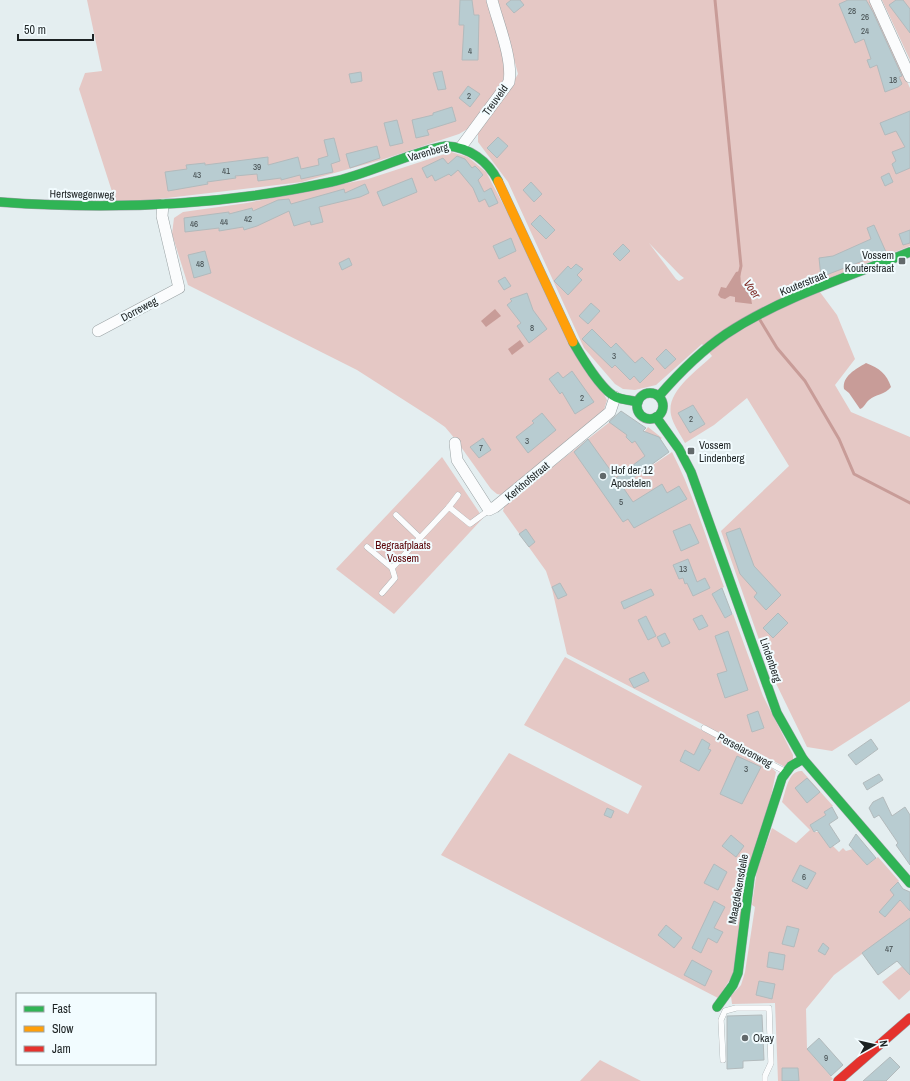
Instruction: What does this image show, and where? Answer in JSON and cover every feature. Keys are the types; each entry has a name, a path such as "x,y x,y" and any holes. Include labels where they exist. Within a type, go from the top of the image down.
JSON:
{"street":[{"name":"Treuveld","path":"461,147 508,82 510,75 509,61 492,0"},
{"path":"875,0 910,77"},
{"name":"Varenberg","path":"163,205 213,201 305,187 352,177 447,145 461,147 471,152 486,164 497,179 575,346 595,376 615,397"},
{"name":"Hertswegenweg","path":"0,202 72,207 163,205"},
{"name":"Dorreweg","path":"98,331 180,288 162,216 163,205"},
{"name":"Kouterstraat","path":"659,396 714,343 764,312 910,252"},
{"path":"647,393 659,396 663,407 656,417 644,417 638,410 638,402 647,393"},
{"path":"615,397 638,402"},
{"name":"Kerkhofstraat","path":"489,510 495,507 610,412 615,397"},
{"name":"Lindenberg","path":"656,417 691,472 768,690 778,713 803,760 910,883"},
{"path":"455,443 457,460 489,510"},
{"name":"Maagdekensdelle","path":"717,1007 733,985 738,973 750,877 782,778 792,766 803,760"},
{"path":"838,1081 910,1018"}],"lane":[{"path":"392,568 458,495"},
{"path":"449,506 470,524 489,510"},
{"path":"396,514 420,538"},
{"path":"367,547 392,568 395,578 382,593"},
{"name":"Perselarenweg","path":"704,728 786,773"},
{"path":"723,1060 721,1020 725,1011 736,1008 769,1008 771,1063 765,1076 765,1081"}],"green space":[{"path":"87,0 487,0 505,64 503,83 469,128 459,134 381,160 302,182 116,204 79,89 85,73 102,71"},
{"path":"498,0 869,0 910,88 910,246 814,284 837,315 855,359 835,385 851,412 910,437 910,701 832,751 807,747 770,671 721,531 789,466 747,398 714,425 685,443 672,418 671,406 673,398 684,382 712,356 702,344 656,385 635,390 623,389 615,384 584,348 508,182 478,142 478,133 501,102 518,74","holes":["649,243 680,275 684,278 679,281 676,279","740,278 741,284 748,290 751,297 730,296 726,288"]},
{"path":"882,0 910,0 910,60"},
{"path":"451,152 468,157 486,172 607,400 604,410 502,495 497,494 491,489 456,440 445,427 432,418 357,370 188,285 172,234 174,218 183,212 247,203 368,179"},
{"path":"611,421 639,439 648,427 662,438 643,451 647,457 632,479 672,452 694,502 724,587 712,594 725,618 733,614 763,696 793,755 793,760 785,767 567,654 552,589 546,571 503,511 505,504"},
{"name":"Begraafplaats Vossem","path":"442,457 483,518 394,614 336,569"},
{"path":"565,657 771,767 776,772 734,973 718,998 441,855 509,753 628,814 642,786 524,725"},
{"path":"802,771 833,806 825,812 826,815 810,825 814,832 819,832 830,848 833,846 839,852 843,848 846,851 853,849 867,865 878,857 899,881 890,890 907,908 910,905 910,918 834,975 806,1009 807,1049 833,1079 830,1081 778,1081 775,1003 732,1004 731,996 741,985 745,972 755,907 752,905 757,870 772,828 796,843 810,830 782,802 786,787 791,777 797,772"},
{"path":"910,960 910,990 899,1000 882,982"},
{"path":"600,1060 641,1081 580,1081"}],"shaded area":[{"path":"740,271 741,284 745,288 749,287 752,304 735,302 735,297 730,296 725,299 718,295 721,287 726,288 736,272"},
{"path":"495,309 501,316 486,327 481,321"},
{"path":"520,340 524,346 512,355 508,349"},
{"path":"866,363 882,372 887,378 891,387 886,392 872,398 860,409 849,393 844,389 844,384 850,373"}],"building":[{"path":"460,0 472,0 474,15 479,15 478,60 462,60 464,25 459,25"},
{"path":"511,0 520,0 524,5 514,13 506,4"},
{"path":"848,0 866,0 873,12 902,76 899,77 902,84 898,87 885,92 877,65 870,68 867,60 871,59 864,39 855,43 839,4"},
{"path":"896,0 903,0 910,9 910,33 889,5"},
{"path":"442,71 446,89 438,90 433,73"},
{"path":"361,72 362,81 351,83 349,74"},
{"path":"468,86 480,94 470,107 459,98"},
{"path":"452,107 456,121 427,130 429,135 416,138 412,120 433,115 433,113"},
{"path":"910,111 910,168 896,174 892,164 896,161 892,152 905,147 896,131 885,135 880,123"},
{"path":"397,120 403,143 390,146 384,123"},
{"path":"498,137 508,146 497,158 487,148"},
{"path":"334,138 340,161 331,164 333,172 301,179 300,175 281,180 281,178 258,181 257,174 235,176 236,178 207,182 208,184 168,191 165,172 187,169 186,165 205,163 205,165 268,157 268,165 298,157 301,169 319,165 318,159 328,156 324,140"},
{"path":"377,146 380,158 350,168 346,154"},
{"path":"457,156 465,159 472,168 475,166 479,170 483,175 478,180 484,192 491,188 498,203 489,207 485,199 479,202 473,188 458,170 451,176 449,174 435,181 432,175 427,178 422,168 443,158 448,164"},
{"path":"889,173 893,182 885,186 881,177"},
{"path":"412,178 417,192 383,206 377,192"},
{"path":"531,182 542,194 534,202 523,190"},
{"path":"365,184 369,193 360,197 319,207 323,222 311,225 310,221 294,226 289,211 257,226 244,230 243,227 219,231 219,228 185,232 184,218 229,212 229,214 252,208 253,211 278,200 289,199 291,204 344,189 345,193"},
{"path":"540,215 555,230 546,239 531,224"},
{"path":"874,225 886,252 821,277 819,258 833,256 871,239 867,228"},
{"path":"910,230 910,243 903,245 899,234"},
{"path":"511,238 516,251 499,259 493,246"},
{"path":"623,244 630,251 620,261 613,254"},
{"path":"205,251 211,273 194,278 188,255"},
{"path":"349,258 352,265 342,270 339,263"},
{"path":"576,264 583,269 577,275 582,280 568,295 554,281 568,266 571,269"},
{"path":"505,277 511,286 504,290 498,281"},
{"path":"527,293 533,310 547,329 529,343 517,326 521,323 507,305 512,301 510,299"},
{"path":"591,303 600,311 588,324 579,316"},
{"path":"592,329 611,348 616,343 635,363 642,357 654,369 640,383 634,376 630,380 615,365 612,368 582,339"},
{"path":"666,349 676,359 665,369 656,359"},
{"path":"572,371 594,402 575,414 562,392 560,394 549,379 558,372 563,378"},
{"path":"693,405 705,424 690,433 678,413"},
{"path":"621,411 646,428 643,431 659,437 669,452 622,486 633,502 662,484 667,493 679,486 687,499 634,528 628,519 623,522 574,452 588,439 616,478 645,456 635,441 632,443 626,437 627,435 609,422"},
{"path":"542,413 556,430 528,453 516,437 534,423 532,421"},
{"path":"483,438 491,450 479,458 470,447"},
{"path":"690,524 699,543 681,551 673,531"},
{"path":"740,528 754,566 781,595 766,610 754,597 757,593 740,574 726,533"},
{"path":"526,529 535,542 529,547 519,534"},
{"path":"688,559 697,582 705,578 710,588 693,596 683,578 679,579 673,565"},
{"path":"560,583 567,595 558,599 552,587"},
{"path":"722,588 732,614 725,618 712,594"},
{"path":"651,589 654,595 624,609 621,602"},
{"path":"778,613 788,623 773,638 763,628"},
{"path":"702,615 708,626 699,630 693,619"},
{"path":"646,616 656,636 648,640 638,620"},
{"path":"728,631 748,690 725,698 717,674 727,671 715,636"},
{"path":"665,633 670,643 662,647 657,637"},
{"path":"644,672 649,681 634,688 629,679"},
{"path":"758,711 764,728 752,732 747,715"},
{"path":"702,739 710,744 708,749 711,750 699,771 680,761 685,750 694,755"},
{"path":"871,739 878,749 856,765 848,755"},
{"path":"737,756 761,767 742,804 720,794"},
{"path":"879,774 883,780 867,790 863,783"},
{"path":"807,778 820,792 807,803 795,788"},
{"path":"883,797 892,816 905,807 910,815 910,865 896,845 898,843 879,815 874,818 869,808 873,802"},
{"path":"832,807 838,818 829,824 840,841 830,848 817,830 814,832 810,825 826,815 824,812"},
{"path":"607,808 614,811 611,818 604,815"},
{"path":"856,834 876,858 867,865 849,845"},
{"path":"731,835 744,846 736,857 722,846"},
{"path":"714,864 727,872 718,890 704,883"},
{"path":"800,865 816,873 807,889 792,881"},
{"path":"898,882 903,889 910,892 910,911 900,900 885,917 879,912 894,895 890,890"},
{"path":"714,901 725,907 714,928 723,932 717,943 708,938 701,953 692,948"},
{"path":"910,918 910,975 897,961 878,975 862,953"},
{"path":"666,925 682,938 674,948 658,935"},
{"path":"787,926 799,929 794,947 782,944"},
{"path":"823,943 829,948 825,955 818,951"},
{"path":"769,952 785,955 783,970 767,967"},
{"path":"692,960 712,971 705,986 684,975"},
{"path":"759,981 775,984 772,999 756,995"},
{"name":"Okay","path":"762,1015 764,1060 743,1061 743,1068 727,1069 727,1016"},
{"path":"819,1038 843,1065 831,1076 807,1049"},
{"path":"890,1057 900,1067 886,1081 863,1081"},
{"path":"782,1068 798,1068 799,1081 782,1081"}],"waterway":[{"name":"Voer","path":"715,0 741,266 739,275"},
{"name":"Voer","path":"760,320 777,348 805,381 839,439 854,474 910,503"}],"traffic: fast":[{"path":"0,202 83,206 124,206 207,201 249,196 331,182 360,174 417,153 446,146 462,149 477,156 489,167 498,181"},
{"path":"659,396 699,355 726,334 747,321 792,298 910,252"},
{"path":"573,342 604,388 616,397 638,402"},
{"path":"650,393 659,397 663,406 659,415 650,419 641,415 637,406 641,397 650,393"},
{"path":"656,417 679,449 691,472 777,713 803,759 910,883"},
{"path":"717,1007 733,985 738,973 750,877 782,778 791,766 803,759"}],"traffic: slow":[{"path":"498,181 573,342"}],"traffic: jam":[{"path":"838,1081 910,1018"}],"place":[{"name":"Vossem Kouterstraat","path":"902,261"},
{"name":"Vossem Lindenberg","path":"691,451"},
{"name":"Hof der 12 Apostelen","path":"603,476"},
{"name":"Okay","path":"745,1038"}]}
